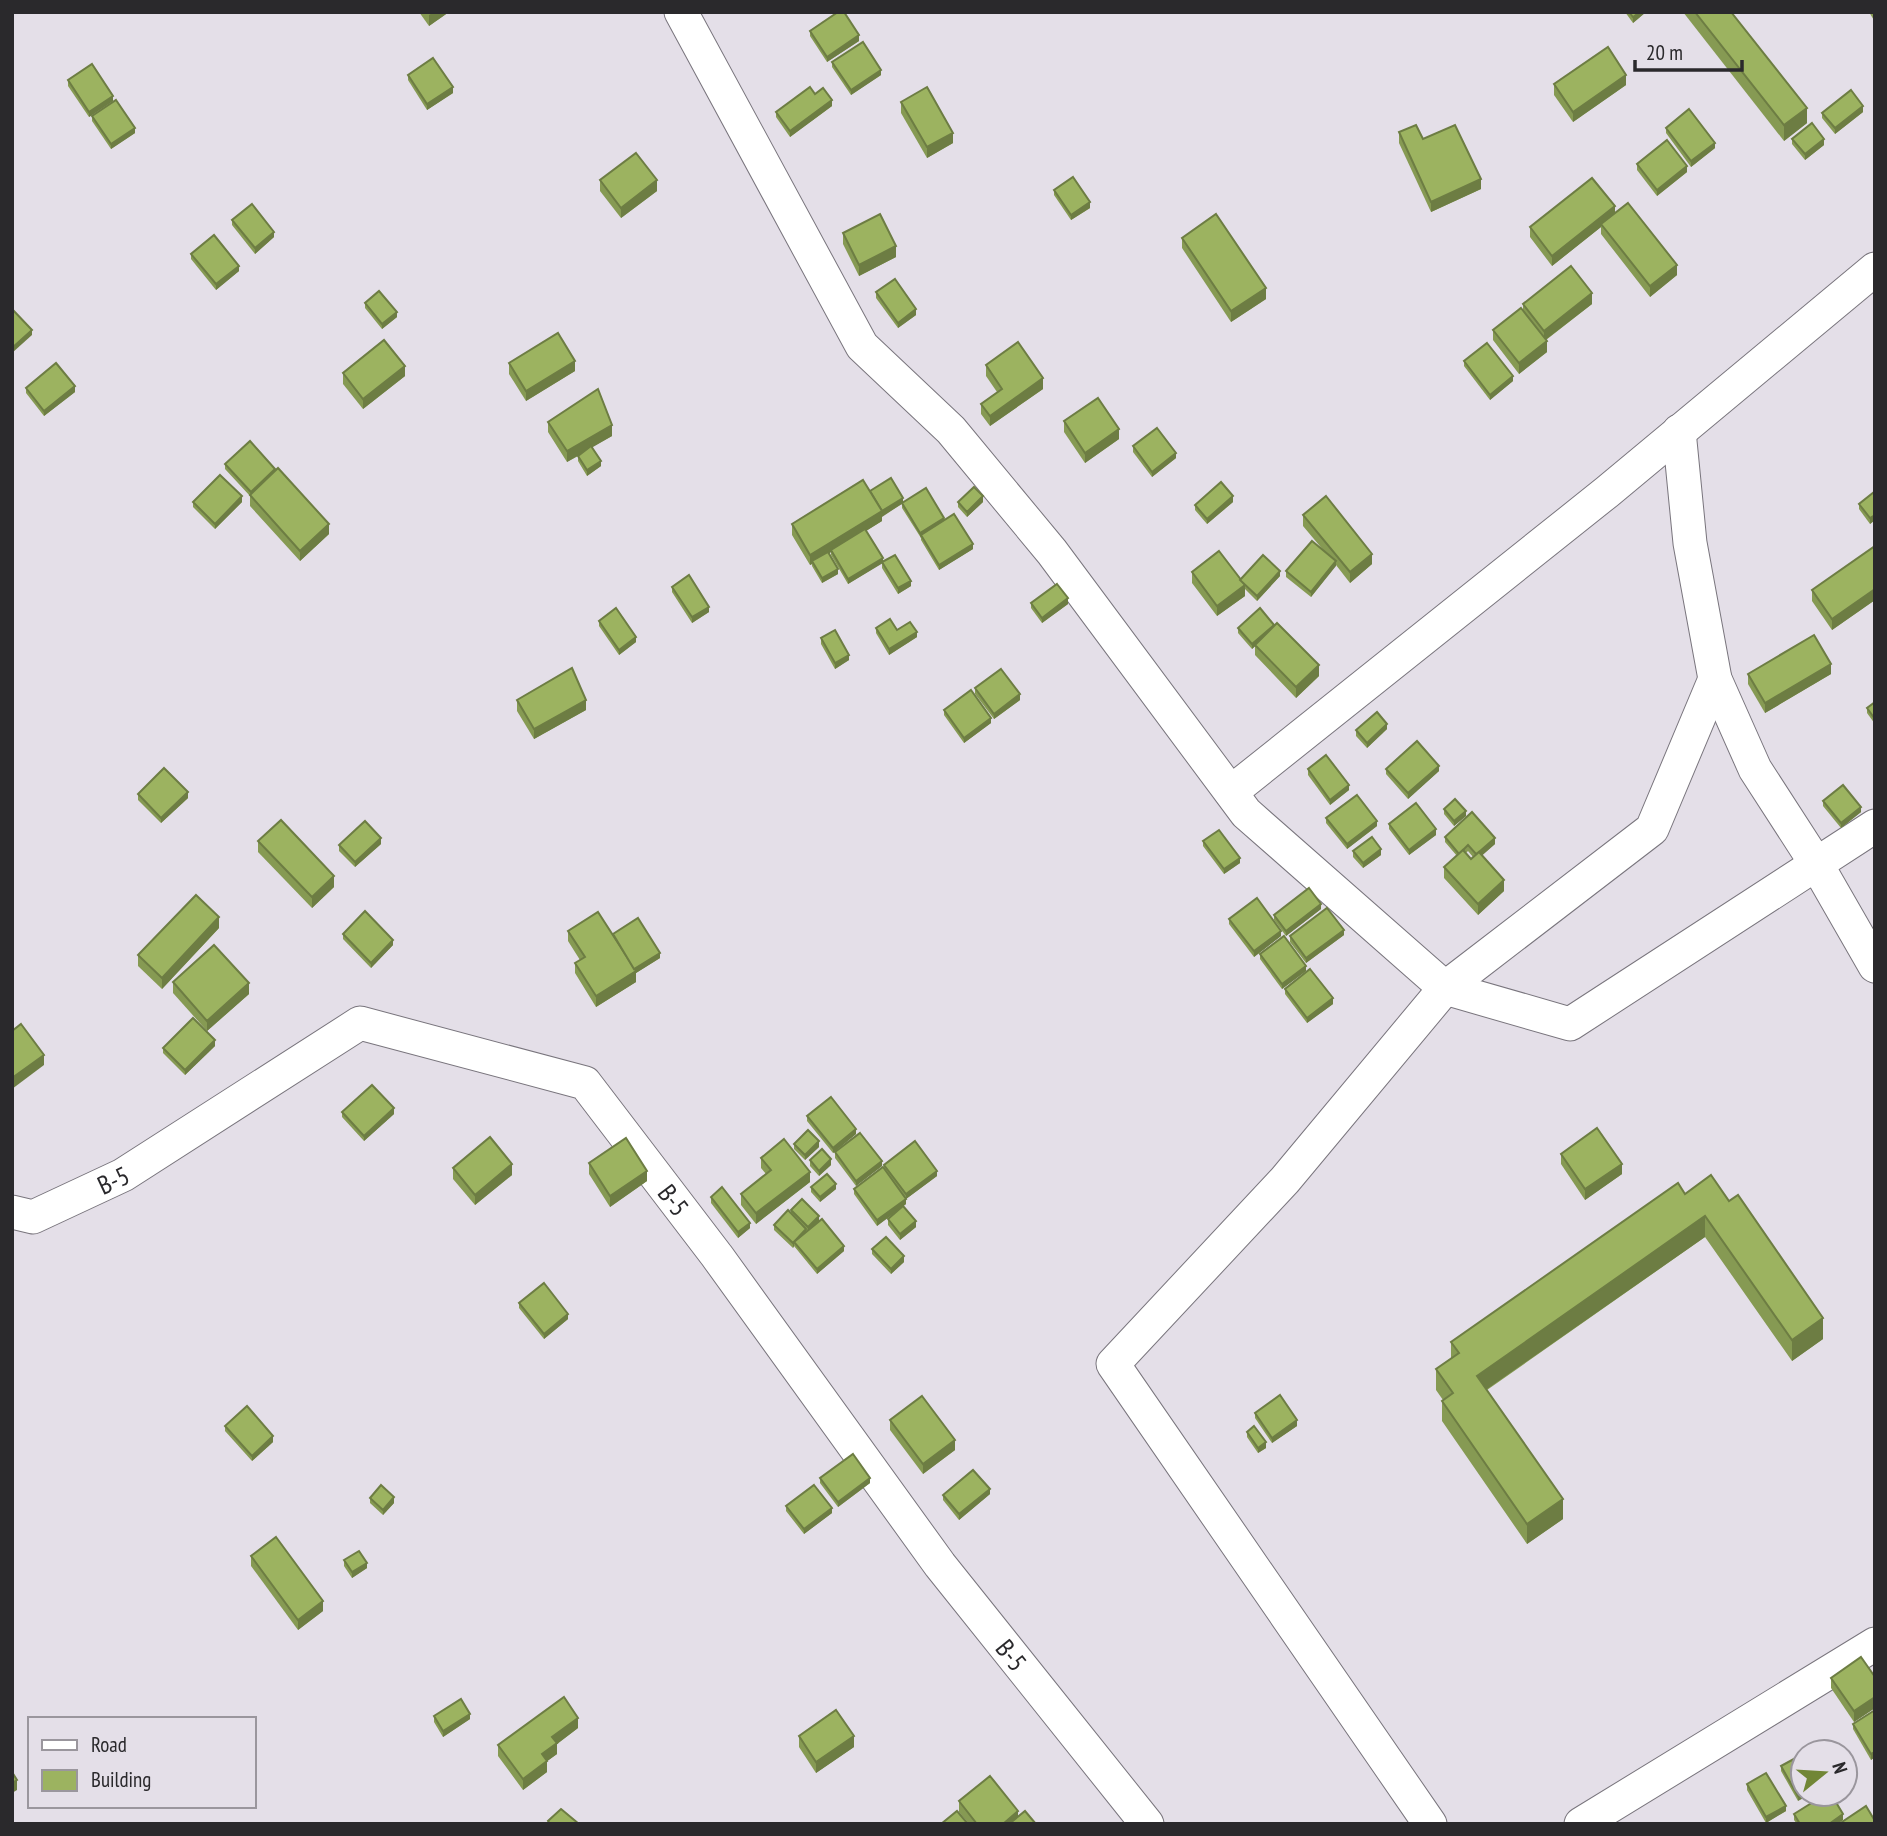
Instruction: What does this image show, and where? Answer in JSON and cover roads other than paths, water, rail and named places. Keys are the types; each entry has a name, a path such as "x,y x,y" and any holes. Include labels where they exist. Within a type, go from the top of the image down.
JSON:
{"street":[{"path":"681,12 862,346 951,430 1052,552 1247,813 1445,988 1570,1024 1875,826"},
{"path":"1231,792 1607,492 1875,269"},
{"path":"1679,431 1690,543 1715,679 1755,769 1817,865 1875,966"},
{"path":"1430,1824 1113,1364 1285,1180 1445,988 1652,829 1715,679"},
{"name":"B-5","path":"12,1212 33,1217 123,1175 360,1023 585,1083 717,1256 940,1565 1146,1823"},
{"path":"1581,1824 1875,1644"}]}
